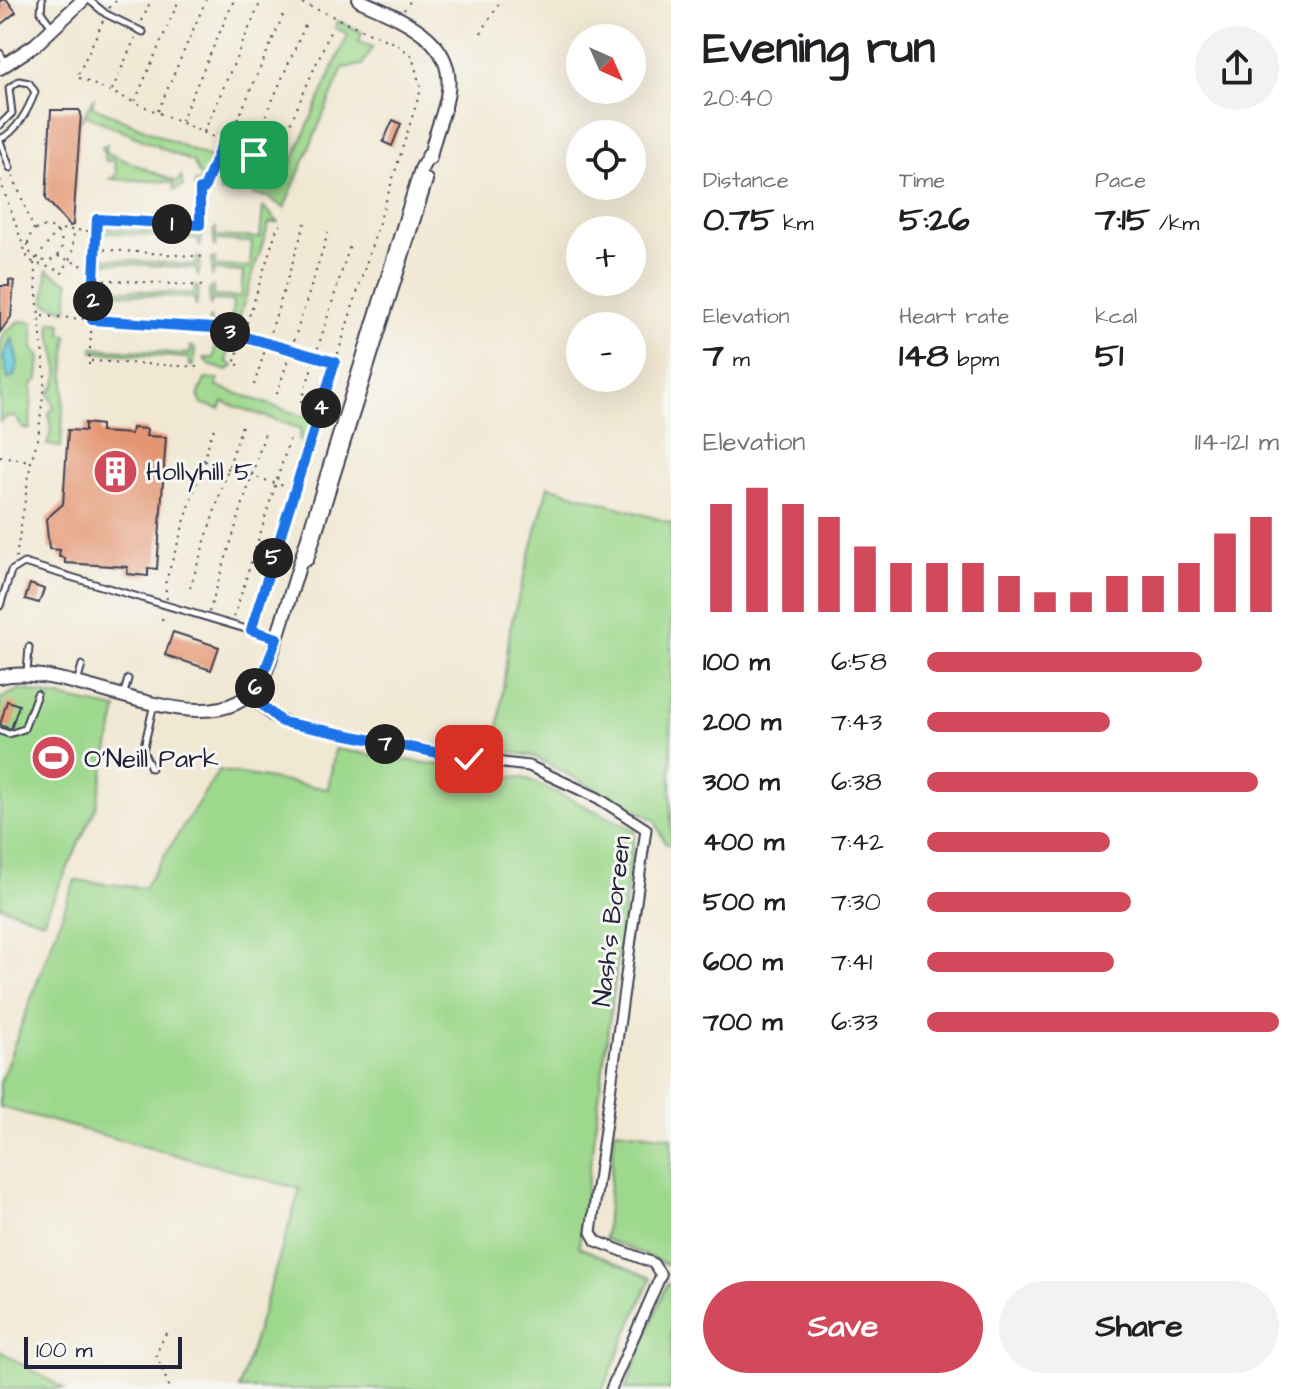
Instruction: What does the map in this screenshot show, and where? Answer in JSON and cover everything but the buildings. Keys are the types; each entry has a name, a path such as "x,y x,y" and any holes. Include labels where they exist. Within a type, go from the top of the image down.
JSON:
{"street":[{"path":"2,62 54,30 83,0"},
{"path":"0,675 27,673 155,703 213,710 249,694 262,678 286,610 297,589 379,334 428,172 430,153 448,92 448,77 441,53 418,28 359,0"},
{"name":"Nash's Boreen","path":"249,694 282,722 469,759 519,763 538,769 598,798 646,829 591,1232 596,1241 653,1263 661,1275 611,1389"}],"lane":[{"path":"42,0 41,12 54,30"},
{"path":"89,0 106,14 140,30"},
{"path":"0,125 12,113 9,88 19,81 29,83 35,92 32,100 13,131 0,140 10,168"},
{"path":"0,606 14,567 28,564 277,638"},
{"path":"27,673 29,647"},
{"path":"77,683 82,665"},
{"path":"123,695 128,679"},
{"path":"0,731 9,734 24,729 37,694"},
{"path":"151,768 143,751 155,703"}],"path":[{"path":"117,0 106,14 77,77 273,163 330,32"},
{"path":"111,91 151,0"},
{"path":"134,102 179,0"},
{"path":"157,112 206,0"},
{"path":"181,122 234,0"},
{"path":"251,630 421,89 412,56 398,45 295,0"},
{"path":"481,33 501,0"},
{"path":"204,133 261,1"},
{"path":"97,219 200,225 200,189 204,189 285,11"},
{"path":"250,153 307,21"},
{"path":"10,168 34,231 28,245 37,259 47,261 57,256 61,246 55,231"},
{"path":"0,180 28,259 49,265 62,273 68,263 74,230"},
{"path":"95,214 95,279 89,363 199,367"},
{"path":"254,385 305,223"},
{"path":"239,365 234,364 278,225 283,226"},
{"path":"34,231 45,227 55,231 88,231"},
{"path":"14,567 31,461 38,439 45,377 34,263 55,231"},
{"path":"277,394 328,233"},
{"path":"301,402 351,242"},
{"path":"96,249 206,257"},
{"path":"57,256 68,263 86,267"},
{"path":"95,279 204,286"},
{"path":"40,316 213,328 335,362"},
{"path":"190,588 243,422"},
{"path":"166,604 169,590 165,584 213,430 218,431"},
{"path":"208,616 266,430"},
{"path":"232,624 290,438"},
{"path":"0,456 31,461"},
{"path":"204,461 295,490"},
{"path":"166,1333 156,1354 170,1389"}],"green space":[{"path":"338,21 362,32 359,42 373,47 362,65 343,68 284,208 268,197 254,195 254,187 230,186 228,193 220,192 220,181 231,158 231,166 266,182 271,174 285,178 348,34 335,28"},
{"path":"94,97 92,106 213,159 202,188 194,188 195,182 202,180 193,162 86,115 81,121"},
{"path":"107,144 105,152 177,182 181,176 183,187 174,190 173,182 110,179 117,175 114,160 106,161 102,146"},
{"path":"263,206 278,222 269,223 235,331 207,326 210,317 211,325 231,326 233,301 212,300 210,307 209,290 213,287 213,296 241,297 243,272 214,270 212,277 212,259 215,258 215,266 250,267 252,242 216,240 215,248 213,231 216,228 216,236 260,238"},
{"path":"199,227 203,230 200,247 198,239 100,232 100,228 198,235"},
{"path":"197,257 201,259 198,276 195,268 98,262 98,258 196,265"},
{"path":"47,270 69,283 67,310 45,303"},
{"path":"195,286 199,289 196,307 194,298 96,292 96,288 194,294"},
{"path":"19,321 33,322 33,349 40,356 38,379 32,385 30,429 24,429 15,417 8,416 0,422 0,345 3,334"},
{"path":"50,322 62,323 61,334 67,335 61,447 47,445 51,431 49,413 54,408 49,393 58,376"},
{"path":"215,330 234,335 226,361 233,366 227,371 209,365 204,358 214,358"},
{"path":"191,346 195,349 194,365 190,366 189,358 93,352 93,348 190,354"},
{"path":"331,363 307,442 299,439 301,429 223,402 220,409 202,404 198,396 205,379 218,379 216,386 305,417 309,408 316,408"},
{"path":"548,486 671,523 671,845 665,843 655,820 533,756 496,750 510,629"},
{"name":"O'Neill Park","path":"20,689 117,709 96,807 43,921 0,906 0,699"},
{"path":"335,749 528,779 635,830 579,1247 651,1278 603,1389 239,1389 300,1189 0,1107 0,1083 75,880 144,888 219,770 328,789"},
{"path":"615,1130 671,1137 671,1266 605,1239"},
{"path":"667,1284 671,1285 671,1389 625,1389"},
{"path":"0,1351 64,1389 0,1389"}],"water":[{"path":"12,337 18,364 14,376 8,379 3,357"}],"place":[{"name":"Hollyhill 5","path":"115,471"},
{"name":"O'Neill Park","path":"53,758"}],"route":[{"path":"254,155 223,141 204,189 200,189 200,225 97,219 92,320 213,328 335,362 251,630 277,638 267,668 249,694 282,722 469,759"}]}
